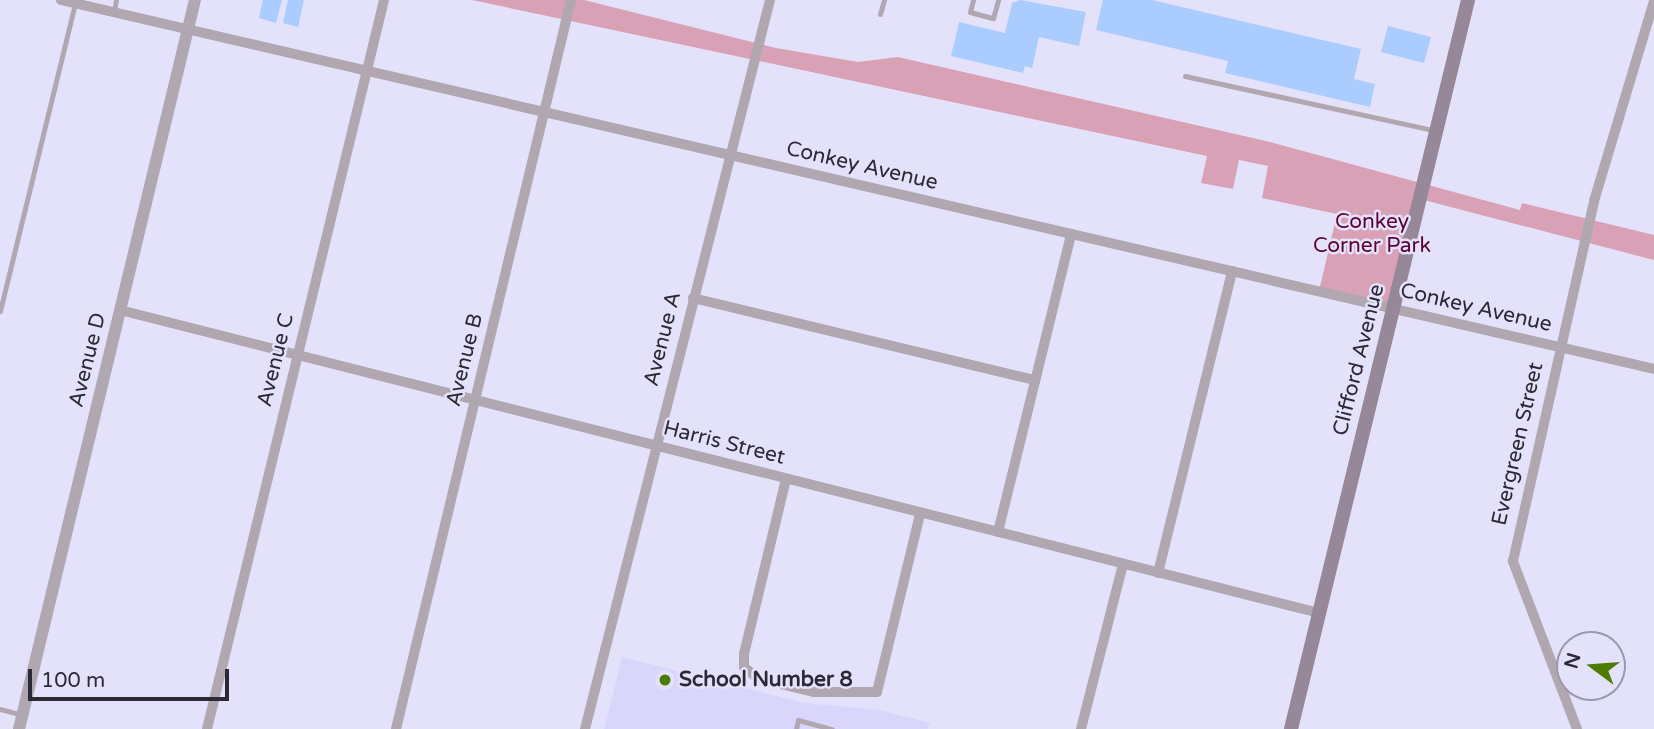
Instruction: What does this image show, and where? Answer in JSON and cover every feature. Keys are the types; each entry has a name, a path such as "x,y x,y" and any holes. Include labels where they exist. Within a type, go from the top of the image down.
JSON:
{"main road":[{"name":"Clifford Avenue","path":"1291,729 1436,131 1465,0"}],"street":[{"name":"Conkey Avenue","path":"61,0 1654,369"},
{"name":"Avenue D","path":"19,729 195,0"},
{"name":"Avenue C","path":"207,729 384,0"},
{"name":"Avenue B","path":"396,729 571,0"},
{"name":"Avenue A","path":"585,729 770,0"},
{"name":"Evergreen Street","path":"1577,729 1513,561 1560,347 1608,148 1654,1"},
{"path":"998,532 1071,233"},
{"path":"1158,573 1232,271"},
{"path":"693,299 1035,380"},
{"name":"Harris Street","path":"120,310 1319,613"},
{"path":"786,479 743,663 757,678 814,692 877,692 920,514"},
{"path":"1081,729 1123,564"}],"lane":[{"path":"114,12 116,0"},
{"path":"880,14 884,0"},
{"path":"973,0 970,12 993,18 998,0"},
{"path":"0,311 75,3"},
{"path":"1185,76 1436,131"},
{"path":"0,709 22,715"},
{"path":"796,729 799,720 832,729"}],"shaded area":[{"name":"School Number 8","path":"622,657 805,703 879,710 930,723 928,729 604,729"}],"green space":[{"name":"Conkey Corner Park","path":"472,0 584,0 776,48 858,62 898,57 1266,141 1520,210 1522,203 1654,235 1654,260 1420,199 1393,309 1319,291 1337,214 1262,198 1268,166 1239,160 1233,189 1201,183 1207,156"}],"building":[{"path":"263,0 282,0 276,23 259,18"},
{"path":"288,0 304,0 298,27 283,23"},
{"path":"1020,0 1086,12 1079,46 1039,37 1032,68 1025,66 1023,73 951,56 959,22 1005,33 1012,3"},
{"path":"1103,0 1152,0 1361,49 1354,79 1375,84 1370,107 1225,73 1228,61 1096,30"},
{"path":"1388,26 1431,37 1424,63 1381,52"}],"place":[{"name":"School Number 8","path":"665,680"}]}
